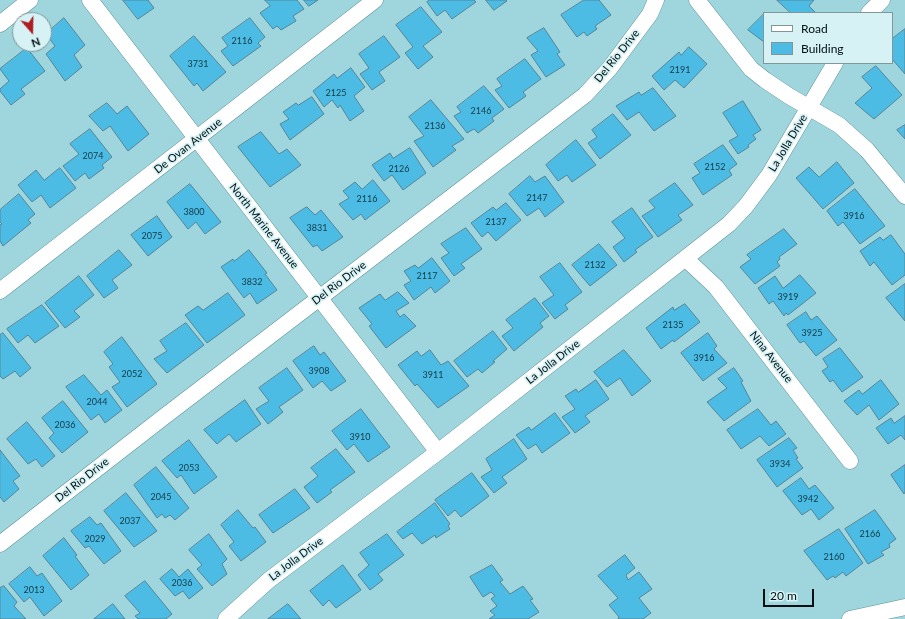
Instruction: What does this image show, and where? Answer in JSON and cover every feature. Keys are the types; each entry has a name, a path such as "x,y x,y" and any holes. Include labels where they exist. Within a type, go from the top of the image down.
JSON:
{"street":[{"path":"0,24 30,0"},
{"name":"North Marine Avenue","path":"90,0 438,452"},
{"name":"De Ovan Avenue","path":"0,291 375,0"},
{"name":"Del Rio Drive","path":"0,544 584,95 610,68 650,14 656,0"},
{"path":"697,0 752,68 765,80 839,125 868,150 905,196"},
{"path":"870,12 882,0"},
{"name":"La Jolla Drive","path":"226,619 269,580 438,452 729,224 746,206 769,175 834,64"},
{"name":"Nina Avenue","path":"686,259 716,287 850,461"},
{"path":"850,619 905,607"}],"building":[{"path":"123,0 148,0 154,8 138,19"},
{"path":"265,0 297,0 304,9 293,16 296,21 281,30 277,26 273,29 260,13 270,6"},
{"path":"304,0 318,0 309,6"},
{"path":"430,0 474,0 476,2 452,19 445,10 437,16 427,2"},
{"path":"486,0 506,0 507,1 494,10"},
{"path":"584,0 599,0 611,15 595,26 597,29 587,36 584,32 577,37 561,15"},
{"path":"777,0 814,0 809,6 815,12 790,12"},
{"path":"421,7 442,32 423,46 433,57 418,69 405,53 413,47 396,25"},
{"path":"763,15 763,41 748,30"},
{"path":"64,18 85,45 74,55 82,67 65,81 46,54 52,52 52,49 55,46 52,42 52,29"},
{"path":"250,18 265,37 258,43 261,46 233,66 221,51 228,46 222,38"},
{"path":"544,28 560,52 557,54 565,65 546,77 531,55 538,51 527,38"},
{"path":"905,29 905,74 893,60 893,38"},
{"path":"194,36 226,72 203,91 197,83 194,86 170,56"},
{"path":"384,36 400,57 379,72 385,81 372,90 360,74 369,68 359,54"},
{"path":"689,47 707,64 684,88 675,80 664,90 652,76 679,52 681,55"},
{"path":"22,52 30,52 45,71 21,89 25,94 11,105 0,91 0,89 9,81 0,69"},
{"path":"525,59 541,79 523,92 526,96 509,108 495,90 502,86 497,79"},
{"path":"876,66 902,95 874,119 855,103 872,88 862,77"},
{"path":"351,68 365,87 354,96 364,111 350,121 340,105 338,108 332,100 324,107 313,91 334,74 337,78"},
{"path":"484,86 504,109 492,118 494,121 478,133 474,129 467,133 454,116 461,112 457,107"},
{"path":"653,88 676,116 654,131 639,112 627,120 616,106 639,92 641,95"},
{"path":"312,97 324,114 290,140 280,124 289,119 283,112 296,103 298,105"},
{"path":"431,100 464,139 452,146 456,150 433,167 414,141 424,136 409,117"},
{"path":"743,101 761,130 753,135 756,139 748,145 749,147 738,154 729,141 738,136 723,113"},
{"path":"107,103 117,114 127,106 149,134 128,151 110,126 103,131 89,116"},
{"path":"613,114 631,135 600,159 588,143 597,137 592,130"},
{"path":"905,125 905,139 897,130"},
{"path":"90,129 112,157 102,165 104,168 89,179 85,173 75,181 63,166 79,154 70,144"},
{"path":"261,132 279,154 287,149 301,165 270,187 238,147"},
{"path":"576,140 596,165 572,182 567,175 558,181 546,165"},
{"path":"723,145 737,164 729,170 732,175 703,195 692,178 700,173 694,164"},
{"path":"410,148 426,173 403,190 392,175 384,181 372,165 390,153 393,158"},
{"path":"837,162 854,183 823,209 796,178 809,167 819,177"},
{"path":"60,168 76,188 50,208 41,195 32,202 18,185 36,170 44,180"},
{"path":"530,176 535,182 545,176 564,202 545,217 539,208 527,216 509,194"},
{"path":"373,180 390,201 365,220 361,214 353,220 339,204 349,198 343,191 355,182 362,189"},
{"path":"675,183 693,205 678,215 682,220 658,237 642,216 655,208 649,201"},
{"path":"190,184 221,222 205,234 196,222 188,229 167,202"},
{"path":"855,189 885,226 860,244 843,222 838,226 827,211"},
{"path":"19,194 35,214 28,220 31,223 3,246 0,241 0,225 2,224 0,222 0,210"},
{"path":"506,203 521,220 496,241 488,232 482,237 471,223 493,207 496,210"},
{"path":"307,207 315,215 321,210 343,237 322,251 317,245 313,247 290,218"},
{"path":"632,208 653,237 635,250 637,252 624,262 613,247 625,238 612,222"},
{"path":"157,216 172,237 148,256 131,235"},
{"path":"466,228 482,249 461,264 465,268 454,276 441,258 449,253 441,244"},
{"path":"784,229 797,244 779,257 780,259 777,262 780,266 755,284 740,267 751,259 747,255"},
{"path":"891,235 905,254 905,275 892,285 874,262 870,266 860,251 880,237 883,240"},
{"path":"599,244 617,265 590,286 572,265"},
{"path":"119,250 132,265 112,280 118,288 104,298 87,276"},
{"path":"249,250 267,273 265,274 277,290 257,304 250,293 244,298 221,267 233,259 234,261"},
{"path":"432,258 450,281 435,293 431,287 414,300 404,285 411,281 404,271 415,265 418,268"},
{"path":"560,263 582,292 565,305 568,309 555,319 542,303 554,295 540,277"},
{"path":"800,275 816,293 788,315 786,313 784,316 773,301 769,304 758,288 775,276 783,288"},
{"path":"79,276 94,295 74,311 80,317 65,328 45,303"},
{"path":"905,284 905,321 886,298"},
{"path":"398,292 409,303 396,311 400,317 404,314 416,326 386,348 369,326 372,324 359,308 380,294 385,300"},
{"path":"228,293 245,315 207,343 185,315 198,306 203,310"},
{"path":"535,298 549,316 540,323 543,327 514,351 502,336 513,328 506,320"},
{"path":"685,304 700,322 674,342 673,340 661,349 646,328 673,307 674,310"},
{"path":"42,305 59,326 35,343 28,335 18,343 7,329"},
{"path":"806,312 811,320 817,316 837,340 816,356 804,341 800,343 787,325"},
{"path":"186,323 204,345 167,373 154,359 167,351 160,341"},
{"path":"493,331 507,349 482,373 478,369 467,377 454,361"},
{"path":"3,333 31,368 20,377 15,371 3,379 0,376 0,335"},
{"path":"708,333 717,346 714,349 727,363 703,381 681,353"},
{"path":"122,337 157,384 127,407 112,387 120,382 109,367 113,364 104,352"},
{"path":"314,346 320,355 324,352 346,381 331,391 322,381 313,388 293,361"},
{"path":"840,348 863,377 842,392 833,380 830,382 822,371 828,367 823,359"},
{"path":"430,350 441,365 448,361 469,386 438,408 417,384 415,386 398,365 417,351 421,356"},
{"path":"624,350 651,381 632,396 620,378 607,387 594,372"},
{"path":"287,368 303,390 279,407 283,412 268,424 256,409 269,401 259,388"},
{"path":"734,368 743,381 741,382 751,401 724,421 707,402 727,388 718,379"},
{"path":"84,375 101,395 107,390 122,410 105,423 99,414 91,420 66,387"},
{"path":"596,380 609,399 585,416 590,422 575,433 562,417 575,409 565,396 576,389 578,392"},
{"path":"881,380 899,404 879,420 869,405 857,415 844,401 859,390 862,394"},
{"path":"245,400 261,424 236,442 229,434 217,444 204,430"},
{"path":"63,401 88,432 62,453 49,438 54,433 42,418"},
{"path":"361,409 390,447 368,462 354,444 347,450 332,431"},
{"path":"758,409 771,425 776,421 786,434 769,446 760,436 741,449 727,430"},
{"path":"555,413 570,433 542,453 536,444 528,449 516,435 529,427 531,430"},
{"path":"905,416 905,440 901,435 888,444 876,428 891,418 894,423"},
{"path":"27,422 55,456 42,467 36,459 28,464 7,439"},
{"path":"789,438 797,448 793,450 798,458 796,459 803,468 777,487 757,460"},
{"path":"514,439 527,459 502,477 507,483 494,493 481,477 492,470 486,459"},
{"path":"189,440 217,477 194,494 181,475 177,478 162,461"},
{"path":"336,449 355,472 330,490 332,492 317,503 304,487 318,476 311,468"},
{"path":"0,450 20,476 13,481 19,489 4,502 0,497"},
{"path":"905,465 905,492 904,494 891,475"},
{"path":"156,467 189,508 175,520 170,515 165,518 162,514 157,518 134,485"},
{"path":"472,473 489,496 461,517 455,510 448,516 435,500"},
{"path":"801,478 809,489 815,485 834,508 819,520 811,509 802,515 783,491"},
{"path":"295,489 310,508 273,533 259,515"},
{"path":"126,493 157,531 134,547 104,511"},
{"path":"435,503 450,524 448,526 450,529 436,538 435,535 422,544 412,533 403,539 397,532"},
{"path":"238,510 253,528 255,527 266,542 241,561 229,546 234,542 221,525"},
{"path":"875,510 896,539 889,544 890,547 881,552 884,555 868,564 845,529"},
{"path":"90,517 97,525 101,523 121,551 104,564 89,546 85,548 71,531"},
{"path":"839,529 863,563 846,576 843,572 835,578 833,576 827,580 804,551"},
{"path":"209,534 227,559 222,564 227,574 212,586 197,569 202,565 189,550"},
{"path":"387,534 404,555 378,574 383,580 370,590 358,575 369,565 360,553"},
{"path":"64,538 77,555 75,556 89,575 71,590 43,556"},
{"path":"625,555 635,568 626,575 628,580 639,572 652,589 639,598 651,613 643,619 618,619 619,617 609,605 618,598 598,576"},
{"path":"343,565 361,590 336,608 329,600 323,606 310,591"},
{"path":"492,565 503,580 500,582 510,594 523,586 533,599 530,600 539,612 528,619 489,619 495,615 490,611 497,606 491,599 495,596 491,592 483,597 470,577"},
{"path":"30,567 37,576 42,573 62,601 44,616 30,597 24,602 9,584"},
{"path":"172,569 179,577 188,569 203,588 189,599 183,591 175,596 160,579"},
{"path":"145,581 172,614 166,619 138,619 135,616 140,613 125,596"},
{"path":"4,586 17,602 14,606 26,619 0,619 0,588"},
{"path":"113,604 125,619 94,619"},
{"path":"288,604 301,619 268,619"}]}
